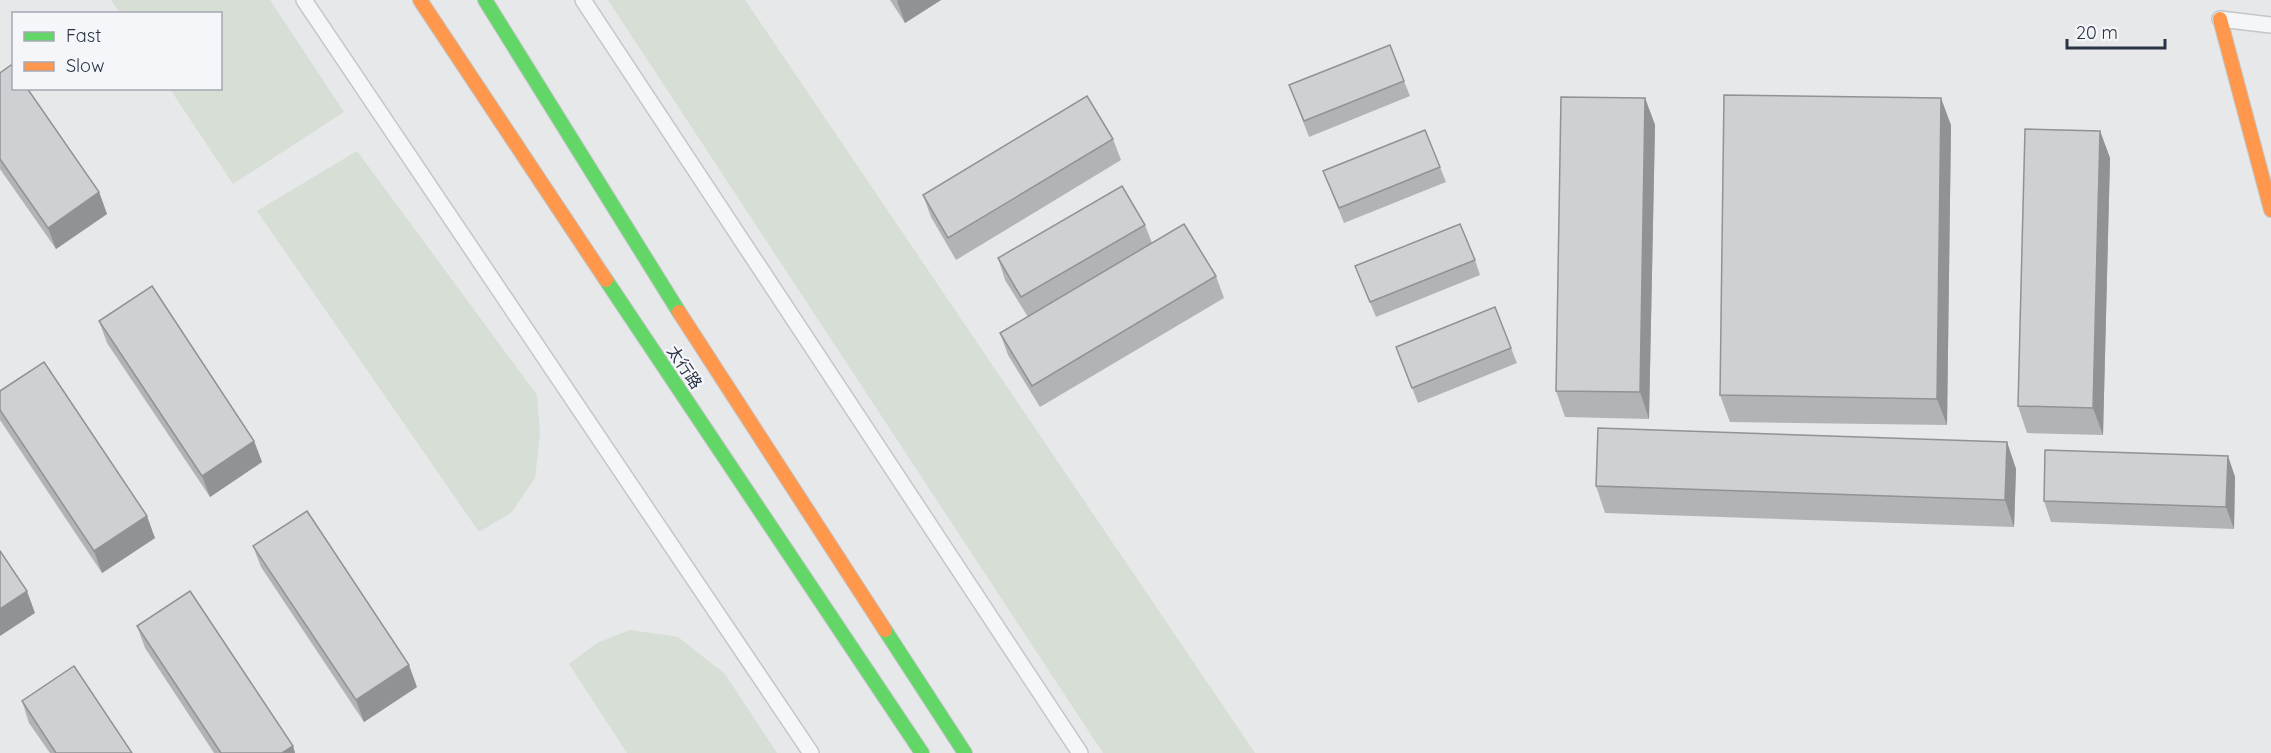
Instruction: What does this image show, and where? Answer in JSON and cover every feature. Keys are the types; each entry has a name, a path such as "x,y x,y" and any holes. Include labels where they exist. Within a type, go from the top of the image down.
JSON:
{"main road":[{"name":"太行路","path":"420,0 922,753"},
{"name":"太行路","path":"485,0 712,364 965,753"},
{"path":"2220,19 2271,210"}],"lane":[{"path":"303,0 811,753"},
{"path":"583,0 1080,753"},
{"path":"2220,19 2271,26"}],"shaded area":[{"path":"111,0 270,0 344,112 233,184 171,90 222,90 222,12 119,12"},
{"path":"608,0 745,0 1255,753 1103,753"},
{"path":"357,151 537,395 540,434 535,478 511,513 479,532 257,211"},
{"path":"630,630 678,637 725,674 777,753 627,753 569,664 597,643"}],"building":[{"path":"1390,45 1404,81 1304,121 1289,85"},
{"path":"11,65 12,90 28,90 99,192 48,228 0,159 0,73"},
{"path":"1724,95 1941,98 1937,399 1720,395"},
{"path":"1087,96 1113,139 948,238 923,195"},
{"path":"1561,97 1645,98 1640,392 1556,391"},
{"path":"2025,129 2100,131 2093,408 2018,406"},
{"path":"1425,130 1440,167 1339,208 1323,171"},
{"path":"1122,186 1145,225 1021,297 998,258"},
{"path":"1184,224 1216,276 1032,386 1000,333"},
{"path":"1460,224 1475,260 1370,302 1355,266"},
{"path":"152,286 254,441 202,476 99,321"},
{"path":"1495,307 1511,348 1412,388 1396,347"},
{"path":"44,362 147,516 94,551 0,410 0,391"},
{"path":"1598,428 2007,442 2005,500 1596,486"},
{"path":"2045,450 2228,456 2226,507 2044,501"},
{"path":"307,511 409,665 356,700 253,546"},
{"path":"0,551 27,591 0,609"},
{"path":"190,591 293,746 282,753 221,753 137,626"},
{"path":"74,666 132,753 56,753 22,701"}],"traffic: fast":[{"path":"485,0 679,312"},
{"path":"606,280 922,753"},
{"path":"885,630 965,753"}],"traffic: slow":[{"path":"420,0 606,280"},
{"path":"2220,19 2271,210"},
{"path":"679,312 885,630"}]}
